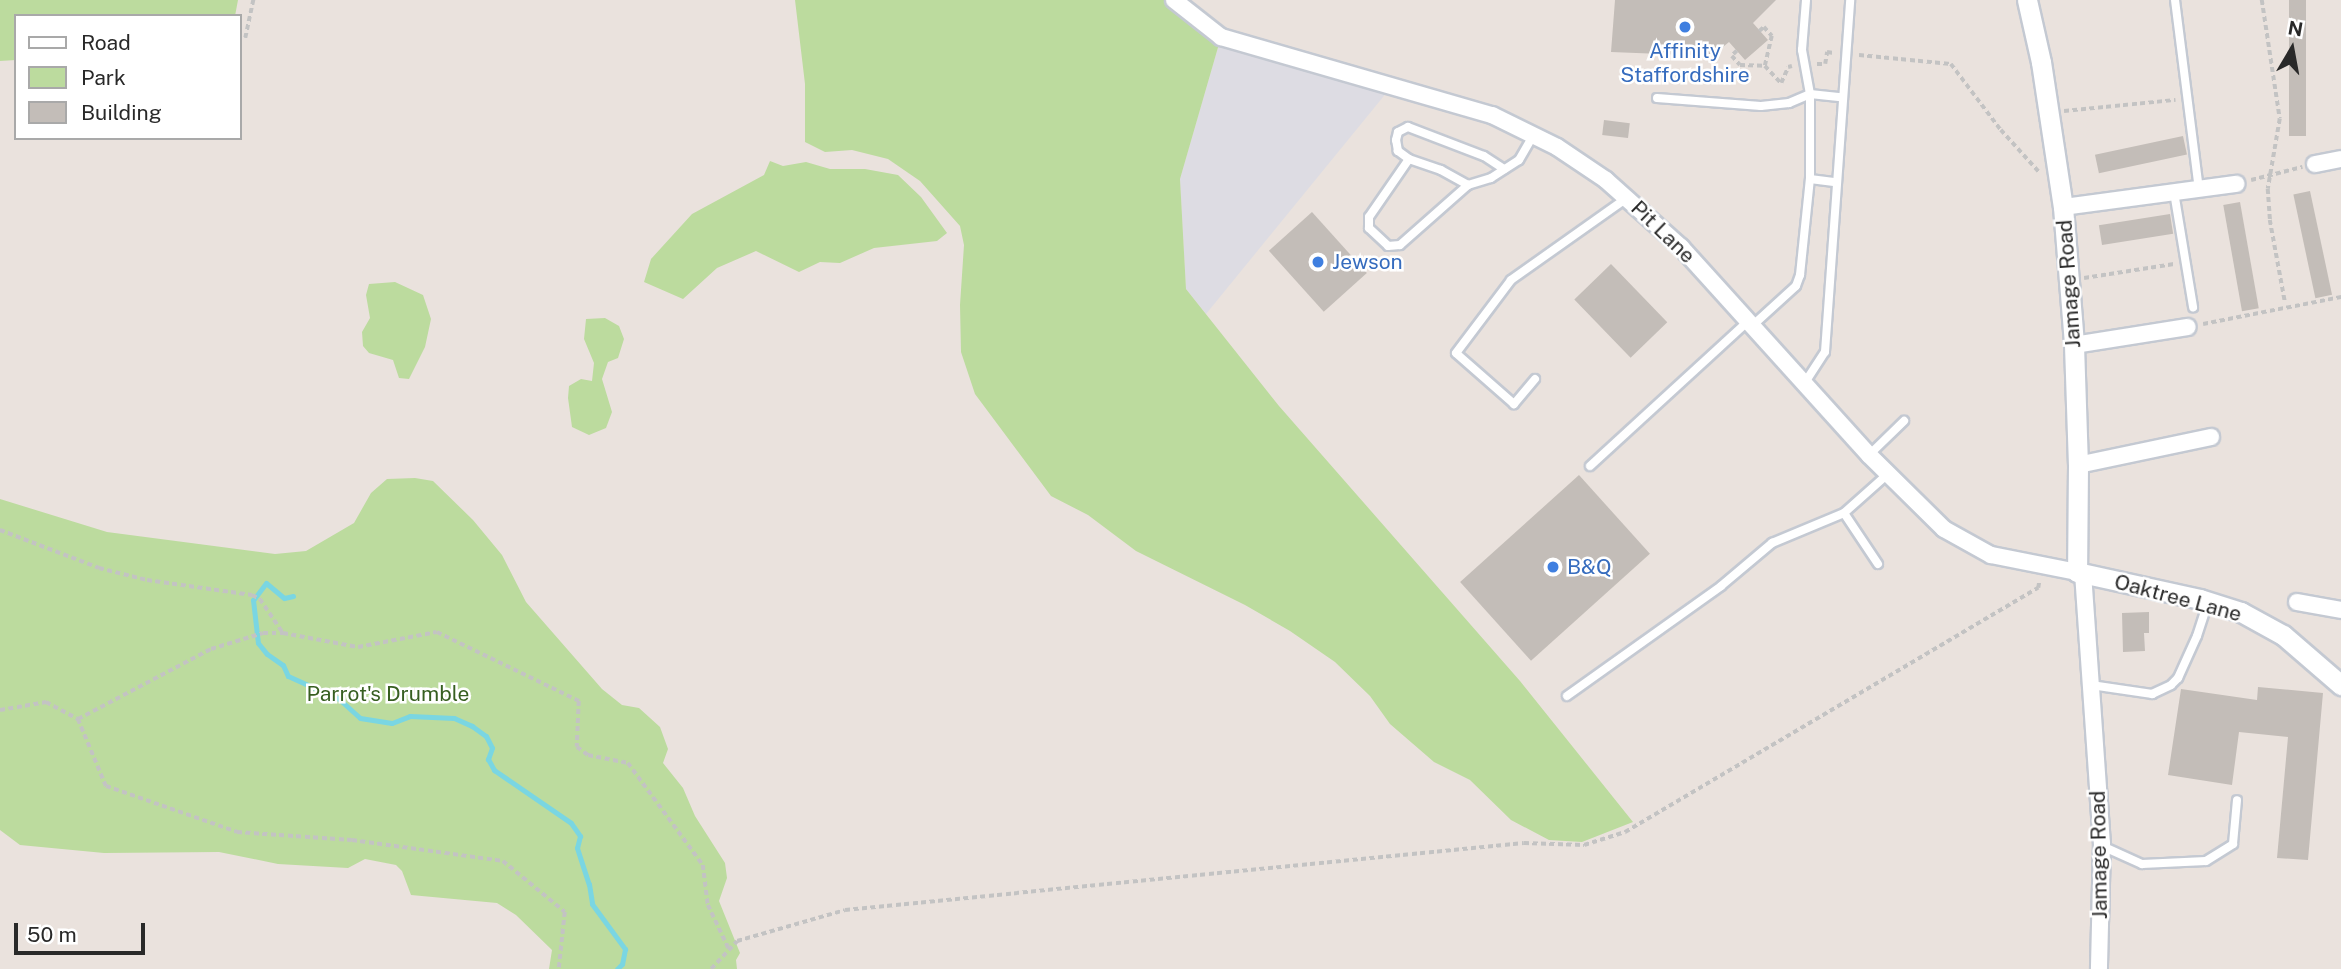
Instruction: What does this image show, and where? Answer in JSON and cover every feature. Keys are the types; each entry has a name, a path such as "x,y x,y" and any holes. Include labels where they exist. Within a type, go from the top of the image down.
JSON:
{"street":[{"name":"Pit Lane","path":"1174,0 1221,37 1262,51 1492,115 1557,147 1628,198 1681,247 1868,454 1935,521 1968,545 1991,555 2080,572"},
{"name":"Jamage Road","path":"2027,0 2062,198 2074,345 2080,572 2102,846 2099,969"},
{"path":"2315,163 2341,159"},
{"path":"2062,198 2174,192 2236,184"},
{"path":"2074,345 2188,327"},
{"path":"2078,465 2211,436"},
{"name":"Oaktree Lane","path":"2080,572 2208,601 2241,612 2283,635 2341,685"},
{"path":"2297,601 2341,610"}],"lane":[{"path":"1590,466 1750,323 1796,286 1800,275 1810,179 1810,94 1802,50 1806,0"},
{"path":"1804,384 1820,364 1825,352 1841,97 1850,0"},
{"path":"2175,0 2199,189"},
{"path":"1657,98 1761,106 1789,103 1810,94 1841,97"},
{"path":"1468,185 1441,170 1409,159 1398,151 1398,132 1408,127 1484,156 1504,169"},
{"path":"1409,159 1369,217 1369,228 1388,246 1400,245 1468,185 1491,178 1519,160 1533,136"},
{"path":"1810,179 1836,182"},
{"path":"2174,192 2193,307"},
{"path":"1535,379 1514,404 1456,353 1511,280 1628,198"},
{"path":"1868,454 1905,421"},
{"path":"1567,696 1721,586 1772,543 1844,513 1888,474"},
{"path":"1844,513 1878,564"},
{"path":"2091,685 2152,694 2171,685 2178,678 2197,636 2208,601"},
{"path":"2102,846 2142,864 2206,861 2233,844 2238,800"}],"path":[{"path":"245,38 253,0"},
{"path":"2262,0 2280,119 2280,135 2268,176 2270,220 2285,302"},
{"path":"1759,30 1764,26 1772,36 1765,66"},
{"path":"1737,51 1732,56 1740,65 1765,66 1781,83 1788,67 1804,63 1825,64 1827,52 1951,64 2031,166 2062,198"},
{"path":"2049,113 2188,99"},
{"path":"2236,184 2315,163"},
{"path":"2069,281 2186,261"},
{"path":"2188,327 2341,297"},
{"path":"0,530 99,568 146,580 252,595 260,599 283,633"},
{"path":"711,969 737,941 845,910 1524,843 1584,845 1625,832 2038,588 2042,566"},
{"path":"78,719 211,649 263,633 283,633 358,647 437,632 579,701 577,747 588,755 628,764 703,865 708,905 729,949"},
{"path":"0,710 46,702 78,719 107,786 237,832 352,840 503,861 565,912 559,969"}],"shaded area":[{"path":"1221,37 1392,86 1206,314 1186,289 1180,179"}],"green space":[{"path":"0,0 238,0 235,14 14,14 14,60 0,61"},
{"path":"795,0 1174,0 1221,37 1180,179 1186,289 1279,406 1520,681 1633,822 1582,842 1549,840 1511,820 1470,780 1434,762 1390,724 1370,696 1335,662 1290,631 1245,605 1136,551 1088,515 1051,496 975,394 961,352 960,305 964,245 960,226 920,181 888,159 852,150 825,152 805,142 805,84"},
{"path":"770,161 783,166 806,162 830,169 865,169 898,175 921,197 947,233 937,241 874,248 840,263 820,262 799,272 756,251 717,268 683,299 644,282 651,259 692,214 764,175"},
{"path":"395,282 423,295 431,319 425,347 409,379 399,378 393,360 369,353 363,346 362,332 370,318 366,295 369,284"},
{"path":"605,318 619,326 624,339 618,358 608,362 602,379 612,412 606,428 589,435 572,427 569,386 581,379 592,381 594,363 584,339 586,319"},
{"name":"Parrot's Drumble","path":"415,478 433,481 473,520 502,555 526,602 602,689 622,705 639,708 660,727 668,749 663,763 683,788 695,816 725,863 727,878 719,901 740,953 736,960 737,969 549,969 552,950 516,915 497,903 411,895 402,871 396,865 365,859 348,868 278,864 219,852 104,853 20,845 0,830 0,499 107,532 275,554 306,551 354,523 371,493 387,479"}],"building":[{"name":"Affinity Staffordshire","path":"1615,0 1776,0 1753,23 1768,40 1745,60 1729,42 1712,56 1611,52"},
{"path":"2289,0 2306,0 2306,136 2289,136"},
{"path":"1604,120 1630,123 1628,138 1602,135"},
{"path":"2183,136 2187,155 2099,173 2095,155"},
{"path":"2310,191 2332,295 2315,298 2293,195"},
{"path":"2240,202 2259,308 2242,311 2223,205"},
{"name":"Jewson","path":"1312,212 1367,273 1324,312 1269,251"},
{"path":"2170,214 2173,234 2102,245 2099,225"},
{"path":"1611,264 1667,322 1631,358 1574,299"},
{"name":"B&Q","path":"1579,475 1650,554 1531,661 1460,582"},
{"path":"2149,612 2149,633 2144,633 2145,651 2123,652 2122,613"},
{"path":"2258,687 2323,693 2308,860 2277,858 2288,737 2239,732 2232,785 2168,775 2181,689 2257,700"}],"waterway":[{"path":"293,596 284,598 266,583 253,600 258,643 267,654 283,665 288,676 339,699 360,718 392,723 410,716 454,718 472,726 486,736 492,748 488,759 494,770 571,823 580,836 577,848 589,884 592,904 625,949 622,964 617,969"}],"place":[{"name":"Affinity Staffordshire","path":"1685,27"},
{"name":"Jewson","path":"1318,262"},
{"name":"B&Q","path":"1553,567"}]}
